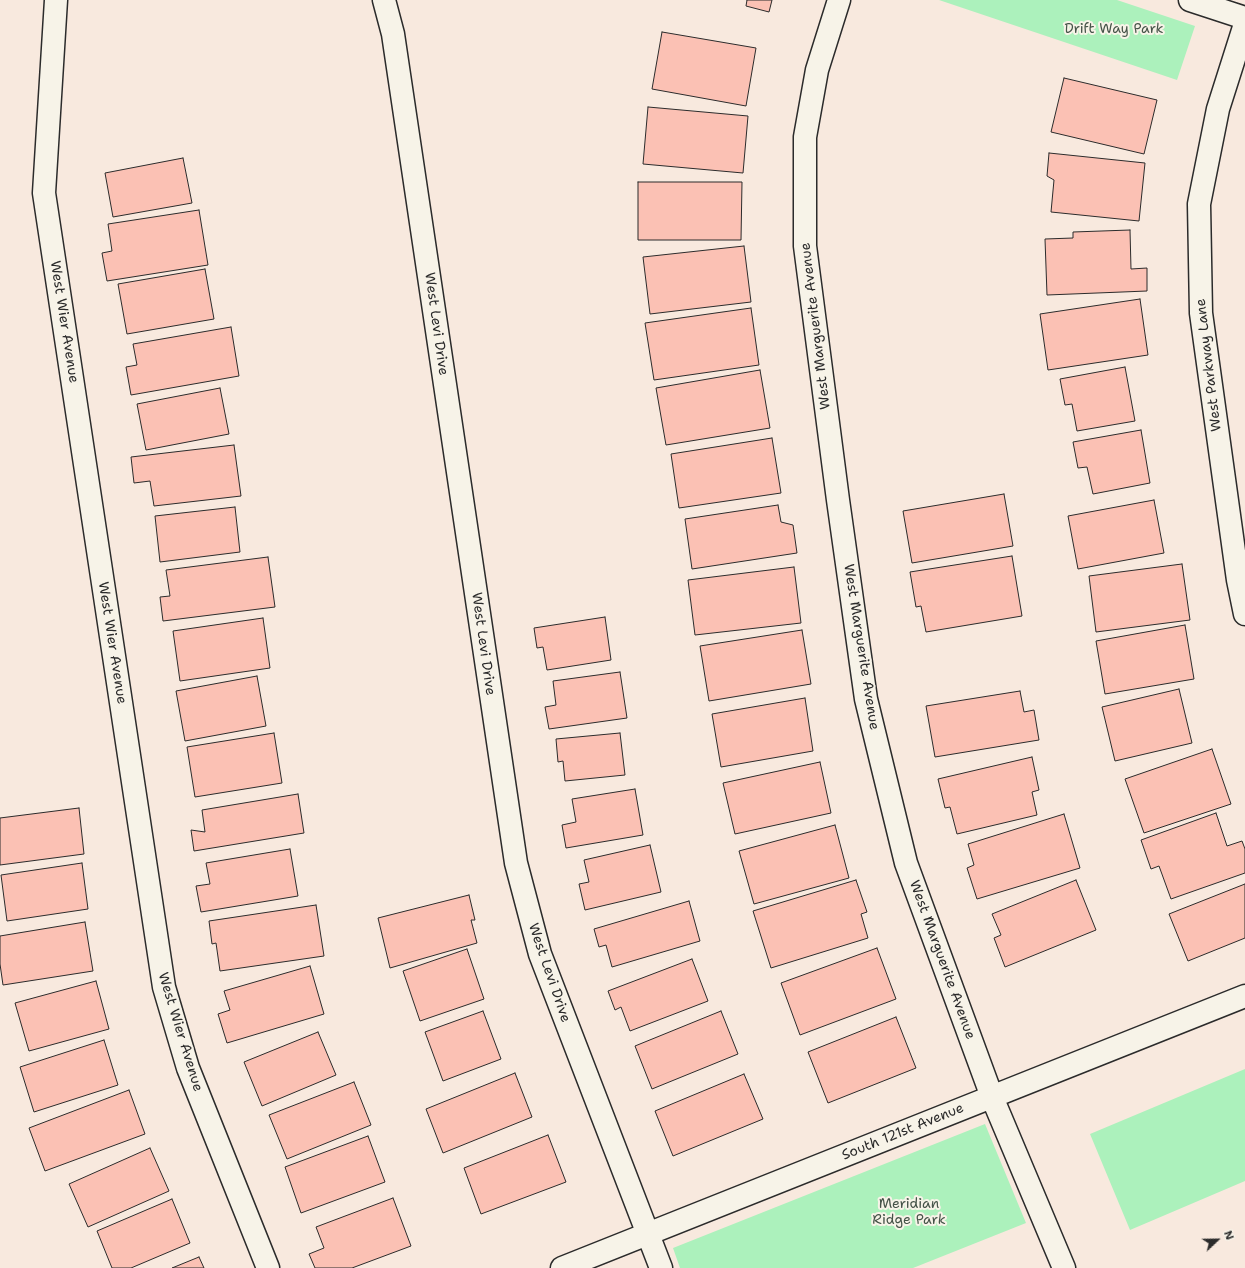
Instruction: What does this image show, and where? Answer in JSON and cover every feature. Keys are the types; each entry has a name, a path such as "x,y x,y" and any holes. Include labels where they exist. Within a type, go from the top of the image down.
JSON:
{"street":[{"name":"West Wier Avenue","path":"56,0 44,193 164,987 188,1068 268,1268"},
{"name":"West Levi Drive","path":"384,0 393,34 516,863 540,954 661,1268"},
{"name":"West Marguerite Avenue","path":"839,0 817,70 805,137 805,246 841,523 866,699 906,863 992,1097 1064,1268"},
{"path":"1190,0 1245,18"},
{"name":"West Parkway Lane","path":"1245,24 1218,109 1199,204 1201,313 1238,580 1245,614"},
{"name":"South 121st Avenue","path":"562,1268 1245,996"}],"green space":[{"name":"Drift Way Park","path":"939,0 1117,0 1195,26 1177,80"},
{"path":"1245,1069 1245,1181 1130,1230 1090,1134"},
{"name":"Meridian Ridge Park","path":"985,1124 1026,1223 913,1268 680,1268 673,1248"}],"building":[{"path":"747,0 772,0 769,12 746,6"},
{"path":"662,32 756,48 746,106 652,89"},
{"path":"1064,78 1157,100 1144,154 1051,132"},
{"path":"648,107 748,116 743,173 643,164"},
{"path":"1049,153 1145,163 1139,221 1051,212 1054,180 1047,176"},
{"path":"183,158 192,203 113,217 105,173"},
{"path":"638,182 742,182 741,240 638,240"},
{"path":"199,210 208,265 107,281 102,253 112,251 108,224"},
{"path":"1130,230 1131,269 1147,268 1147,291 1047,295 1045,239 1073,238 1073,232"},
{"path":"744,246 751,302 650,314 643,257"},
{"path":"205,269 214,319 127,334 118,284"},
{"path":"1140,299 1148,355 1048,370 1040,314"},
{"path":"751,308 759,365 654,380 645,323"},
{"path":"231,327 239,376 131,395 126,367 137,365 133,344"},
{"path":"1125,367 1135,421 1077,431 1072,404 1065,405 1060,379"},
{"path":"760,370 770,428 666,445 656,388"},
{"path":"220,388 229,434 146,450 137,404"},
{"path":"1141,430 1150,483 1093,494 1087,467 1078,468 1073,442"},
{"path":"772,438 781,493 679,508 671,454"},
{"path":"234,445 241,496 154,506 150,481 134,483 131,457"},
{"path":"1004,494 1013,546 912,563 903,511"},
{"path":"1154,500 1164,553 1078,569 1068,516"},
{"path":"778,505 781,522 793,525 797,553 692,569 685,519"},
{"path":"235,507 240,552 160,562 155,516"},
{"path":"1012,556 1022,616 926,632 921,606 916,607 910,572"},
{"path":"268,557 275,607 163,621 160,597 170,596 166,570"},
{"path":"1182,564 1190,620 1096,632 1089,576"},
{"path":"794,567 801,623 695,635 688,580"},
{"path":"605,617 611,660 547,670 543,647 537,648 534,628"},
{"path":"263,618 270,668 180,681 173,631"},
{"path":"1185,625 1194,679 1105,694 1096,641"},
{"path":"802,630 811,684 709,701 700,646"},
{"path":"620,672 627,718 549,729 545,707 556,705 553,681"},
{"path":"257,676 266,726 185,741 176,691"},
{"path":"1179,689 1192,743 1115,761 1102,707"},
{"path":"1020,691 1024,712 1034,710 1039,740 935,757 926,706"},
{"path":"805,698 813,751 721,767 712,714"},
{"path":"274,733 282,783 195,797 187,747"},
{"path":"620,733 625,775 565,781 563,761 558,762 556,739"},
{"path":"1212,749 1231,804 1144,833 1125,779"},
{"path":"1032,757 1039,790 1032,792 1037,815 957,834 950,807 945,808 938,779"},
{"path":"820,762 831,813 735,834 723,783"},
{"path":"635,789 643,835 566,848 562,825 576,822 572,799"},
{"path":"298,794 304,833 194,851 191,830 205,832 202,810"},
{"path":"79,808 84,854 0,865 0,818"},
{"path":"1216,813 1227,846 1242,841 1245,849 1245,873 1171,899 1159,866 1151,869 1141,840"},
{"path":"1064,814 1080,868 977,899 967,868 974,865 968,844"},
{"path":"835,825 849,878 754,904 739,851"},
{"path":"650,845 661,892 585,910 579,884 589,882 584,860"},
{"path":"290,849 298,896 201,912 196,886 210,884 206,863"},
{"path":"82,863 88,909 7,921 1,875"},
{"path":"856,880 867,912 861,914 868,938 771,968 753,911"},
{"path":"1076,880 1096,930 1005,967 994,938 1001,935 992,914"},
{"path":"1245,884 1245,938 1188,961 1169,914"},
{"path":"469,895 475,920 471,920 477,943 390,968 378,918"},
{"path":"689,901 700,941 612,967 606,945 599,947 594,929"},
{"path":"316,905 324,956 220,971 216,943 212,944 209,921"},
{"path":"85,922 93,971 3,985 0,964 0,936"},
{"path":"877,948 896,999 800,1035 781,983"},
{"path":"467,949 484,999 420,1021 403,971"},
{"path":"692,959 708,1001 630,1031 621,1007 615,1010 608,991"},
{"path":"310,966 324,1014 227,1043 218,1014 230,1010 224,991"},
{"path":"96,981 109,1029 29,1051 15,1003"},
{"path":"483,1011 501,1059 443,1081 425,1032"},
{"path":"721,1011 738,1054 652,1089 635,1046"},
{"path":"896,1017 916,1068 828,1103 808,1052"},
{"path":"318,1032 336,1075 262,1106 244,1062"},
{"path":"104,1040 118,1085 34,1112 20,1067"},
{"path":"515,1073 532,1117 443,1153 426,1109"},
{"path":"744,1074 763,1119 673,1156 655,1111"},
{"path":"354,1082 371,1125 287,1159 269,1115"},
{"path":"129,1090 145,1134 45,1171 29,1128"},
{"path":"548,1135 566,1182 481,1214 464,1168"},
{"path":"368,1136 385,1182 301,1213 285,1167"},
{"path":"150,1148 169,1191 88,1227 69,1184"},
{"path":"393,1198 411,1246 352,1268 315,1268 309,1254 324,1248 316,1227"},
{"path":"172,1199 190,1243 131,1268 112,1268 97,1231"},
{"path":"199,1257 204,1268 172,1268"}]}
